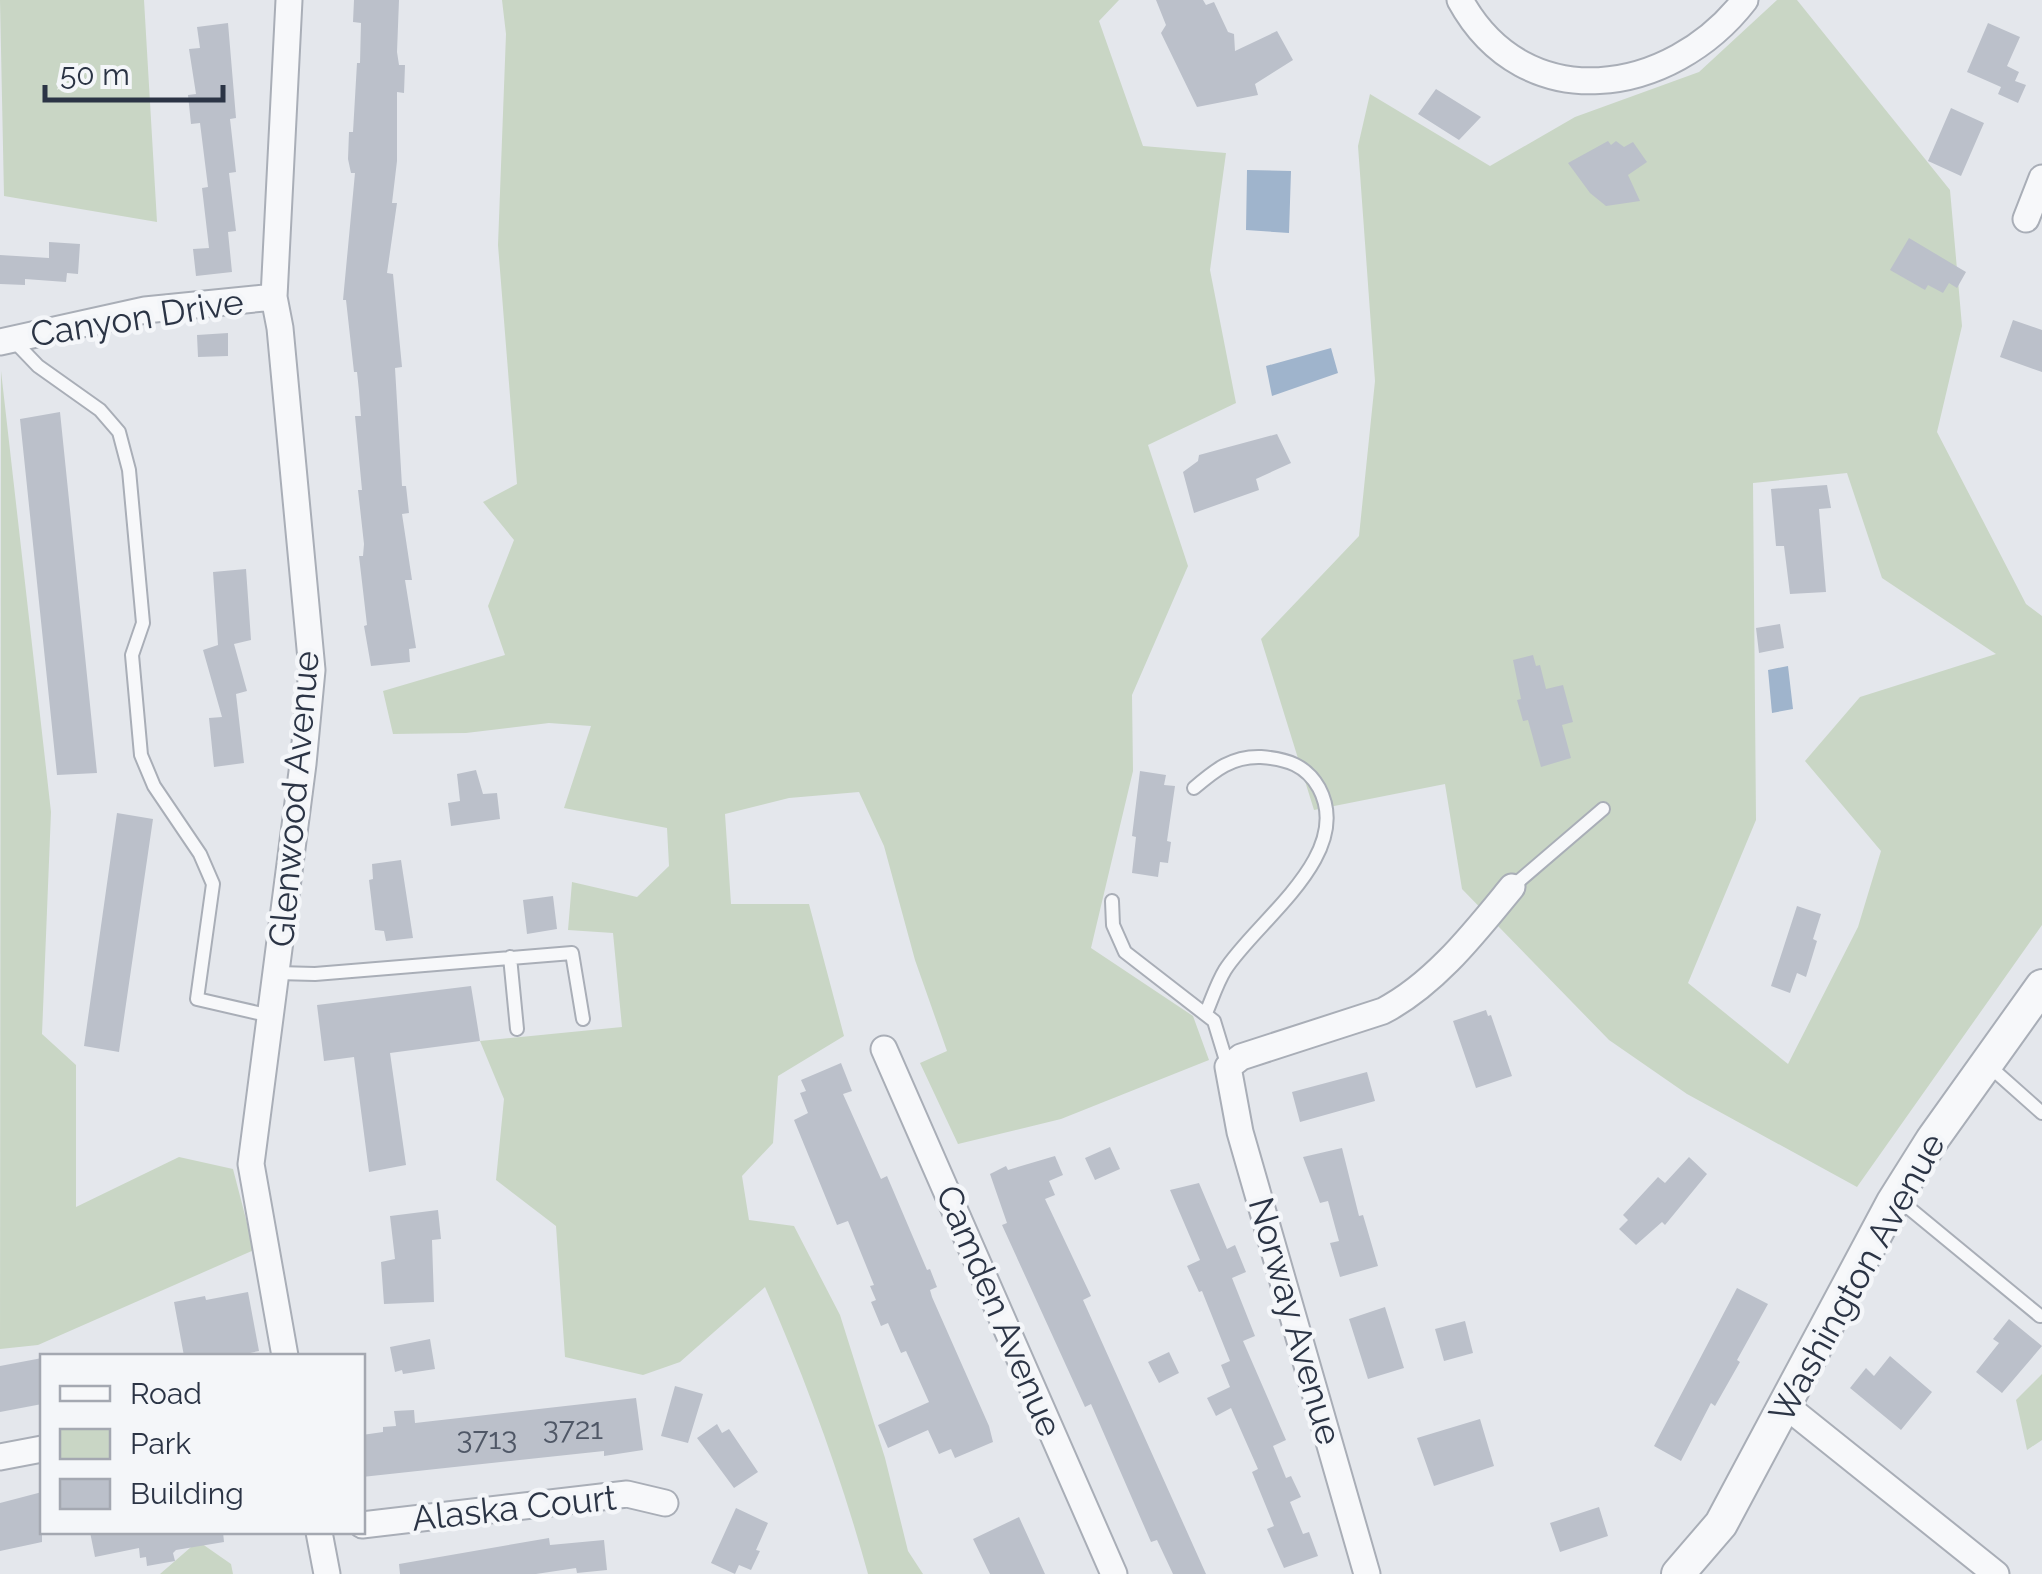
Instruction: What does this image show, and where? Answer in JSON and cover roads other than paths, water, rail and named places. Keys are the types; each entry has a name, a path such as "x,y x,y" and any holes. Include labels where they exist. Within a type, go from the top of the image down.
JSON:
{"street":[{"name":"Glenwood Avenue","path":"284,1354 252,1164 312,670 274,297 289,0"},
{"path":"1460,0 1488,38 1514,58 1558,77 1607,82 1659,68 1688,52 1745,0"},
{"path":"2026,220 2042,178"},
{"name":"Canyon Drive","path":"6,340 145,310 274,297"},
{"path":"1228,1067 1242,1057 1383,1011 1404,1000 1484,922 1512,887"},
{"name":"Washington Avenue","path":"1678,1574 1721,1524 1896,1198 1932,1140 2042,986"},
{"name":"Camden Avenue","path":"884,1048 1114,1574"},
{"name":"Norway Avenue","path":"1228,1067 1240,1132 1367,1574"},
{"path":"1785,1406 1996,1574"},
{"path":"0,1457 40,1449"},
{"name":"Alaska Court","path":"365,1525 626,1494 665,1503"},
{"path":"319,1534 326,1574"}],"lane":[{"path":"6,340 100,410 119,432 130,470 143,623 132,655 141,755 154,786 200,854 213,884 197,999 270,1016"},
{"path":"1194,788 1224,763 1252,757 1282,758 1304,768 1327,807 1325,833 1317,858 1224,971 1206,1013"},
{"path":"1512,887 1602,809"},
{"path":"1112,901 1113,925 1125,952 1206,1013 1218,1031 1228,1067"},
{"path":"277,973 315,974 572,953 583,1018"},
{"path":"510,957 517,1028"},
{"path":"1986,1064 2042,1113"},
{"path":"1896,1198 2040,1316"}],"water":[{"path":"1247,170 1291,171 1289,233 1246,230"},
{"path":"1331,348 1338,373 1272,396 1266,366"},
{"path":"1788,666 1793,709 1772,713 1768,670"}]}
